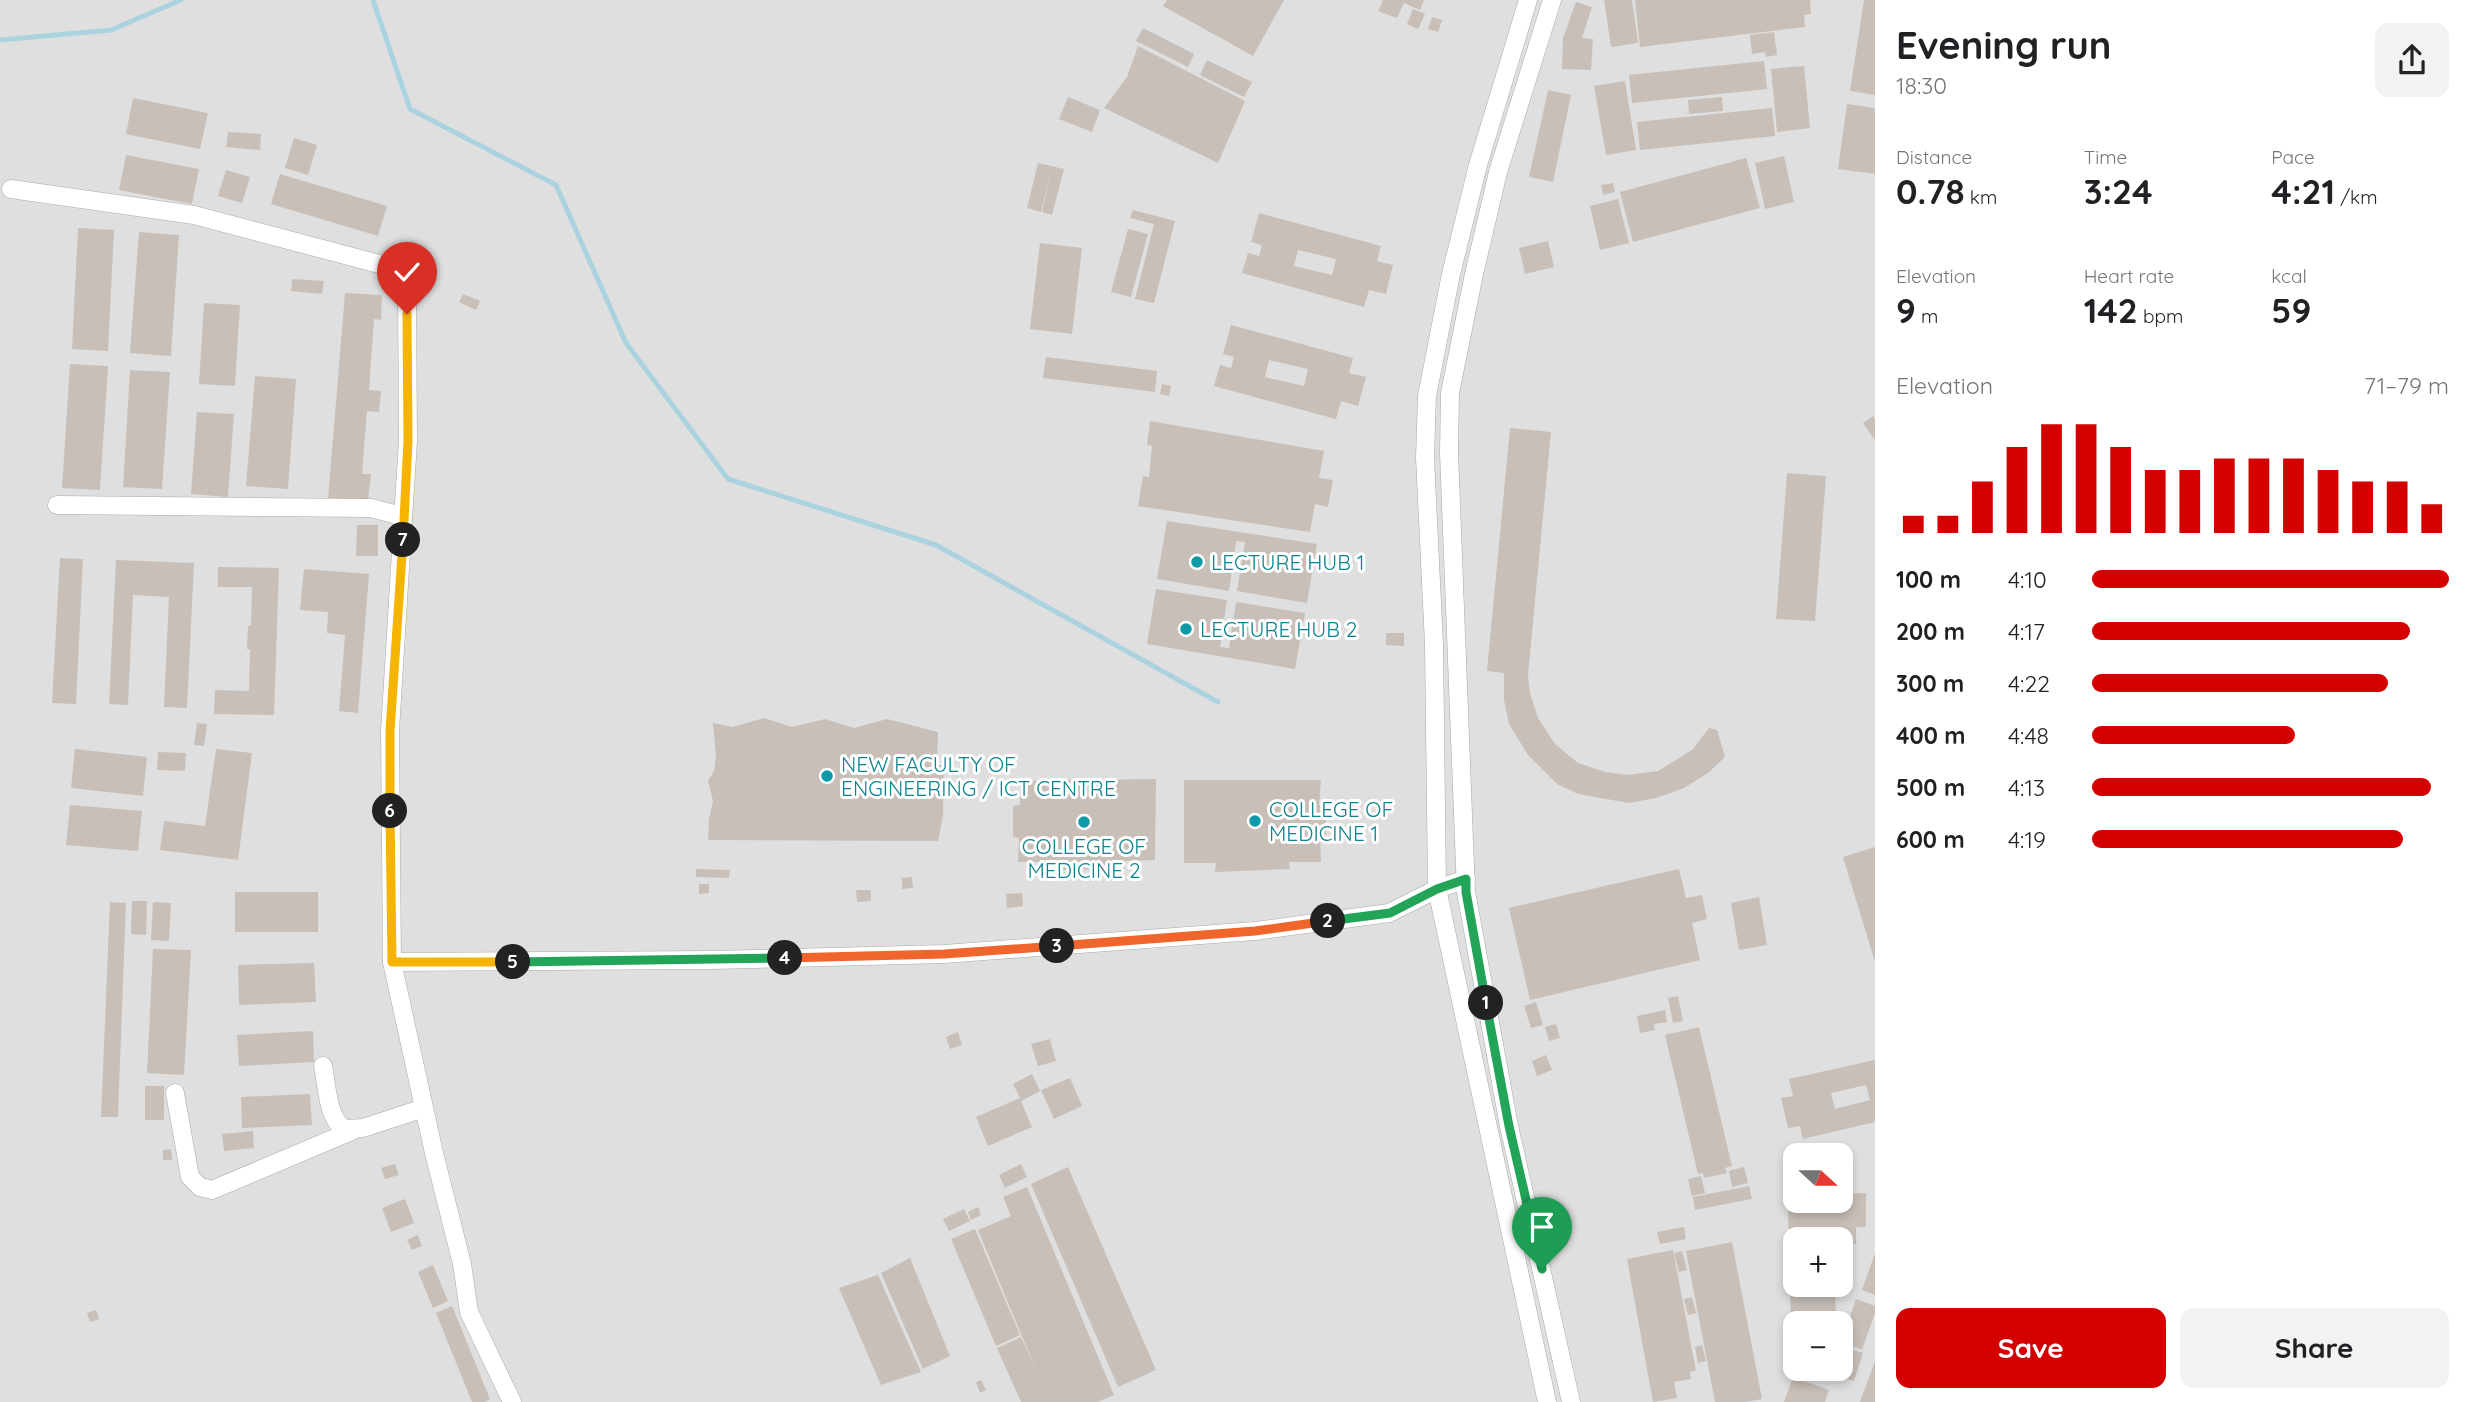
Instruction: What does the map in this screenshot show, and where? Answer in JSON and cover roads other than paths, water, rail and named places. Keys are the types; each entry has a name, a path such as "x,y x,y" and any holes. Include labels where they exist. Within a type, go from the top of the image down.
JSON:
{"street":[{"path":"1528,0 1478,165 1445,302 1427,396 1425,458 1434,644 1437,889 1547,1402"},
{"path":"1552,0 1498,172 1467,306 1450,393 1449,453 1466,892 1509,1126 1571,1402"},
{"path":"10,189 194,215 398,269 406,279 408,441 390,731 392,962 462,1264 469,1312 512,1402"},
{"path":"1445,302 1467,306"},
{"path":"57,505 371,508 402,519"},
{"path":"392,962 711,960 958,953 1255,931 1390,913 1437,889 1466,879"},
{"path":"323,1066 336,1122 344,1129 354,1130"},
{"path":"175,1093 190,1177 200,1187 212,1189 354,1130 424,1108"}],"waterway":[{"path":"0,40 111,30 181,0"},
{"path":"373,0 410,109 556,185 626,343 728,479 936,545 1218,702"}],"place":[{"name":"LECTURE HUB 1","path":"1197,562"},
{"name":"LECTURE HUB 2","path":"1186,629"},
{"name":"NEW FACULTY OF ENGINEERING / ICT CENTRE","path":"827,776"},
{"name":"COLLEGE OF MEDICINE 1","path":"1255,821"},
{"name":"COLLEGE OF MEDICINE 2","path":"1084,822"}]}
